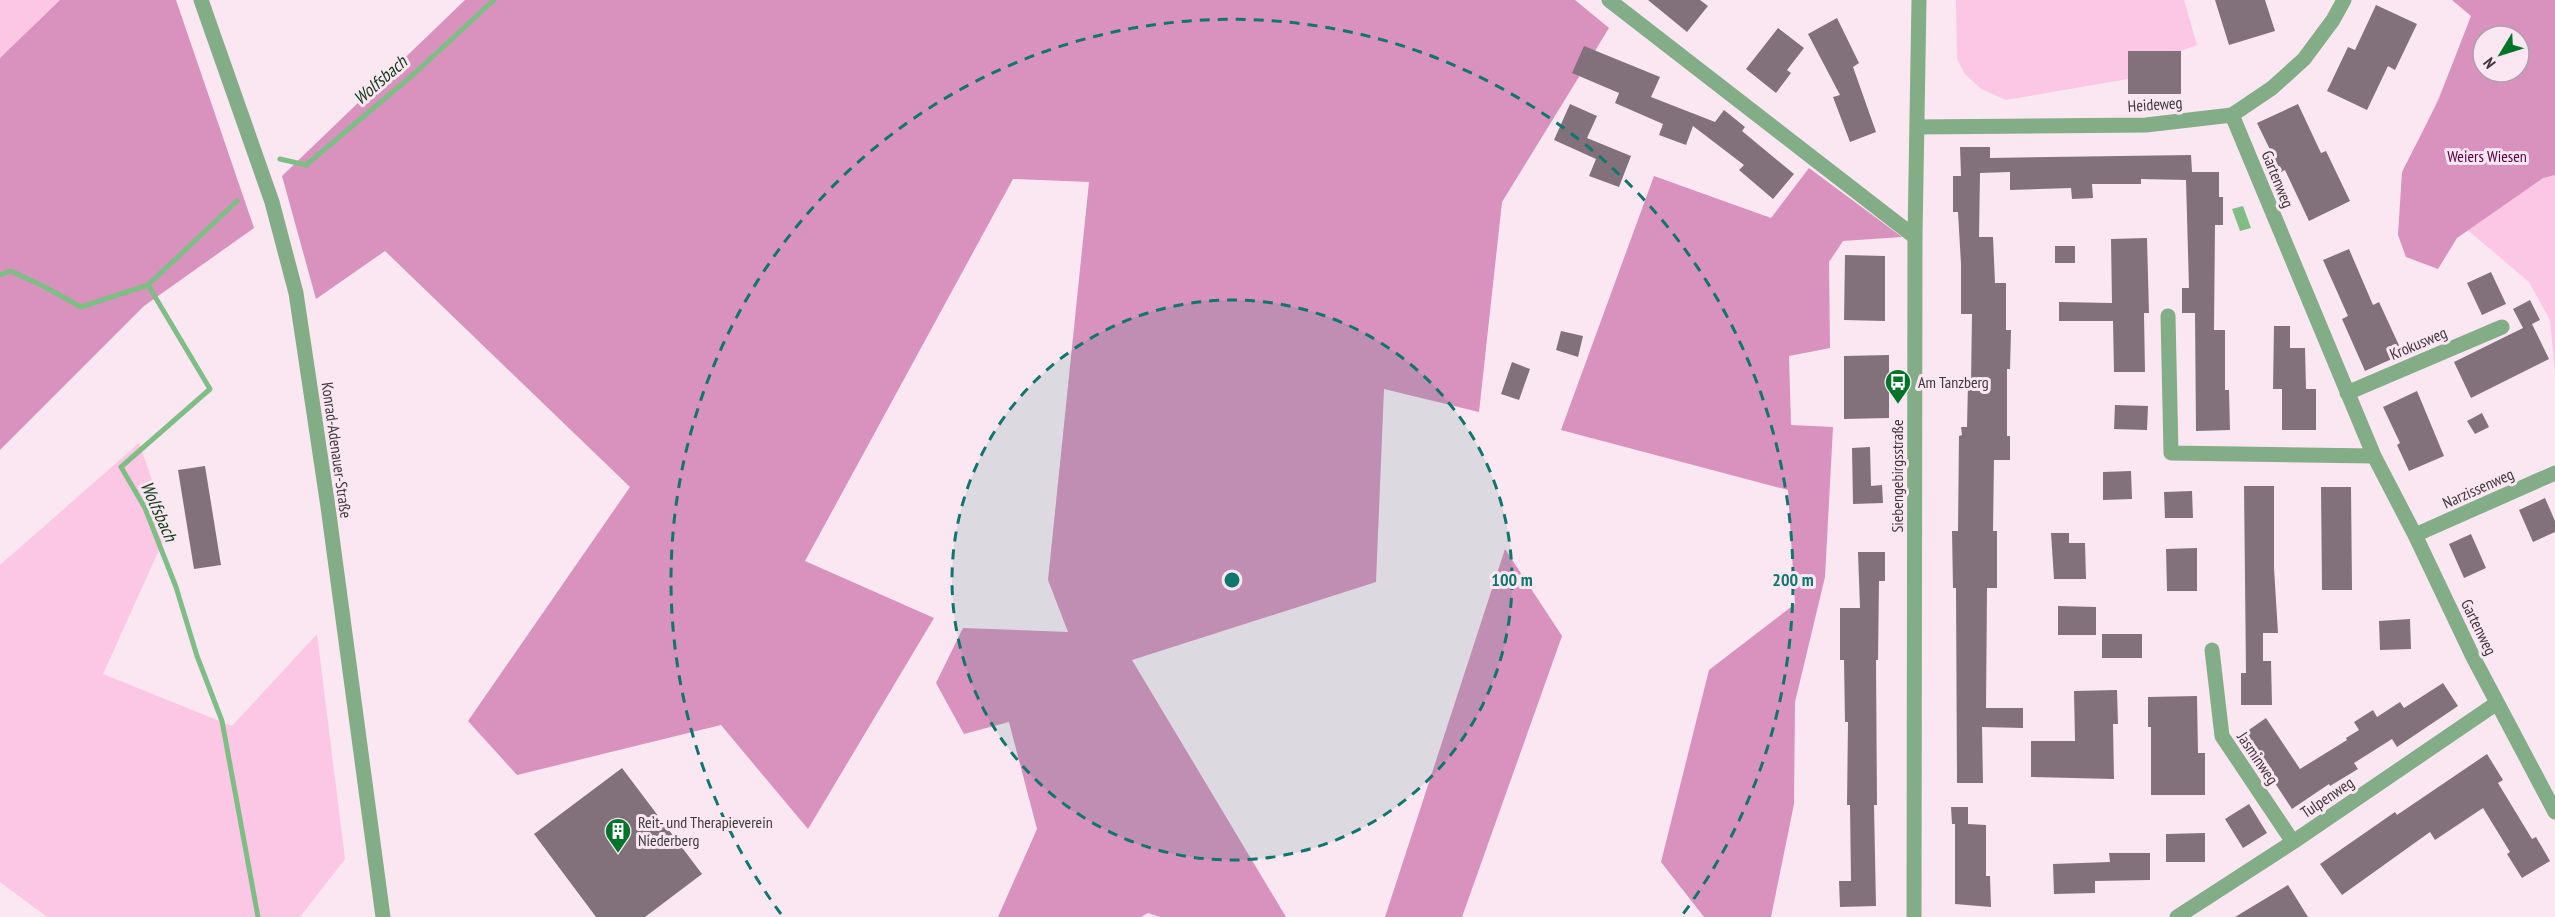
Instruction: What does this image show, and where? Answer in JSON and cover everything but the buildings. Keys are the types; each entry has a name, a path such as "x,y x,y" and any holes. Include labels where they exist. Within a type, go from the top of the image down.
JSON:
{"street":[{"name":"Konrad-Adenauer-Straße","path":"201,0 272,202 296,293 383,917"},
{"path":"1609,0 1915,237"},
{"name":"Siebengebirgsstraße","path":"1914,917 1915,237 1919,0"},
{"name":"Heideweg","path":"1917,127 2146,125 2232,115 2272,88 2304,59 2333,20 2344,0"},
{"name":"Gartenweg","path":"2232,115 2374,456 2497,703 2555,812"},
{"path":"2168,316 2170,453 2374,456"},
{"name":"Krokusweg","path":"2347,393 2502,327"},
{"name":"Narzissenweg","path":"2415,535 2555,473"},
{"name":"Jasminweg","path":"2212,650 2222,736 2293,842"},
{"name":"Tulpenweg","path":"2177,917 2293,842 2497,703"}],"green space":[{"path":"0,0 60,0 0,58"},
{"path":"60,0 176,0 254,228 144,306 0,450 0,58"},
{"path":"465,0 1575,0 1609,28 1502,202 1479,412 1384,389 1376,582 1132,660 1286,917 1160,917 1148,913 1141,917 998,917 1037,829 1009,722 964,734 936,683 963,628 1068,632 1048,580 1089,182 1013,179 805,561 934,618 808,829 721,725 517,775 468,721 630,487 385,251 316,299 282,176"},
{"path":"1956,0 2184,0 2197,45 2181,51 2128,51 2128,79 2006,100 1981,89 1965,74 1957,59"},
{"name":"Weiers Wiesen","path":"2452,0 2555,0 2555,175 2543,178 2457,238 2438,269 2406,257 2398,235 2402,172 2438,101 2471,16"},
{"name":"Weiers Wiesen","path":"2555,0 2555,373 2550,320 2529,282 2404,176 2474,16"},
{"path":"1809,168 1902,237 1843,241 1829,262 1830,348 1789,356 1791,425 1833,427 1825,577 1795,702 1794,804 1771,917 1704,917 1661,862 1709,670 1795,604 1788,490 1561,430 1654,176 1771,218"},
{"path":"139,443 169,528 103,674 232,726 317,634 345,859 300,917 47,917 0,882 0,565"},
{"path":"1505,549 1562,636 1462,917 1385,917"}],"shaded area":[{"path":"2243,206 2251,228 2240,231 2232,209"}],"waterway":[{"name":"Wolfsbach","path":"280,159 306,165 415,73 494,0"},
{"name":"Wolfsbach","path":"237,201 148,285 210,389 121,467 145,508 176,587 197,656 222,721 258,917"},
{"path":"0,275 11,271 81,307 148,285"}],"place":[{"name":"Am Tanzberg","path":"1898,405"},
{"name":"Reit- und Therapieverein Niederberg","path":"618,854"}]}
